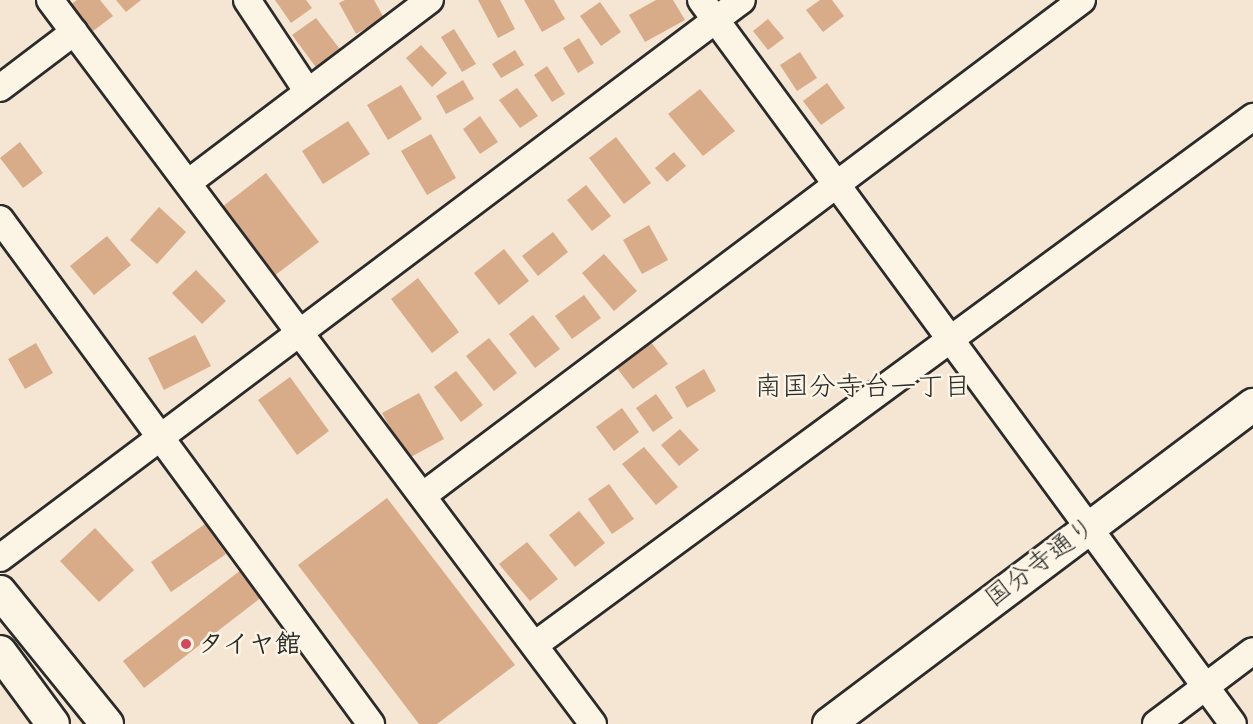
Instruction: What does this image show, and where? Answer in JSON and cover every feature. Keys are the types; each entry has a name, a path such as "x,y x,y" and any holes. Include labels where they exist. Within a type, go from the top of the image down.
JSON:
{"street":[{"path":"50,0 189,182 296,333 425,494 593,724"},
{"path":"247,0 308,92"},
{"path":"189,182 430,0"},
{"path":"0,558 296,333 708,10 742,0"},
{"path":"425,494 1082,0"},
{"path":"708,10 1090,524 1233,724"},
{"path":"0,88 74,32"},
{"path":"536,644 1253,117"},
{"path":"0,219 371,724"},
{"name":"国分寺通り","path":"829,724 1090,524 1253,405"},
{"path":"0,592 107,724"},
{"path":"1156,724 1253,651"},
{"path":"0,652 53,724"}],"building":[{"path":"77,0 100,0 113,16 93,31 71,4"},
{"path":"116,0 141,0 126,12"},
{"path":"275,0 306,0 312,8 291,23"},
{"path":"345,0 374,0 384,18 356,34 339,3"},
{"path":"478,0 500,0 515,29 498,38"},
{"path":"524,0 554,0 565,19 542,32"},
{"path":"656,0 673,0 685,20 645,42 629,15"},
{"path":"820,0 832,0 844,16 823,32 806,10"},
{"path":"600,2 621,32 601,46 580,16"},
{"path":"316,18 342,52 318,70 292,35"},
{"path":"768,19 784,38 768,50 753,31"},
{"path":"454,29 476,64 462,72 441,37"},
{"path":"579,38 594,63 578,73 563,48"},
{"path":"421,45 447,73 432,87 406,58"},
{"path":"515,50 524,65 501,78 492,64"},
{"path":"800,52 817,78 797,91 780,65"},
{"path":"547,66 565,94 552,102 534,75"},
{"path":"463,80 474,99 446,114 436,96"},
{"path":"827,83 845,108 821,125 803,101"},
{"path":"401,85 422,119 388,140 367,105"},
{"path":"517,88 538,116 520,128 499,100"},
{"path":"700,89 735,131 703,156 668,114"},
{"path":"480,116 498,142 480,154 463,129"},
{"path":"348,121 370,154 323,184 302,151"},
{"path":"431,134 456,178 427,195 401,151"},
{"path":"616,137 651,183 624,204 589,158"},
{"path":"20,142 43,173 23,188 0,158"},
{"path":"674,152 686,166 667,182 655,168"},
{"path":"266,173 319,242 270,279 218,210"},
{"path":"586,185 611,216 592,231 567,200"},
{"path":"159,207 186,232 157,264 130,240"},
{"path":"649,225 668,260 642,274 623,240"},
{"path":"553,232 568,252 538,276 522,256"},
{"path":"107,236 131,265 94,295 70,266"},
{"path":"504,249 529,281 499,305 474,273"},
{"path":"604,254 637,291 614,311 582,273"},
{"path":"196,270 226,301 202,324 172,293"},
{"path":"418,278 459,332 432,353 391,299"},
{"path":"584,295 601,318 572,339 555,316"},
{"path":"533,315 560,349 535,368 509,334"},
{"path":"195,335 211,366 164,390 148,358"},
{"path":"489,338 517,373 494,391 466,356"},
{"path":"650,341 668,364 633,389 616,367"},
{"path":"36,343 53,373 25,389 8,359"},
{"path":"704,369 716,391 687,408 675,387"},
{"path":"456,371 483,405 461,422 434,387"},
{"path":"290,377 329,431 297,455 258,400"},
{"path":"419,393 444,439 407,459 382,413"},
{"path":"656,394 673,418 653,432 636,408"},
{"path":"622,408 639,432 614,451 596,427"},
{"path":"680,429 699,450 679,466 661,445"},
{"path":"644,447 678,487 656,505 622,464"},
{"path":"609,484 634,519 612,534 588,499"},
{"path":"387,498 515,665 437,724 419,724 298,565"},
{"path":"579,511 605,543 575,567 549,535"},
{"path":"205,524 226,554 171,592 151,562"},
{"path":"95,528 134,570 99,602 60,561"},
{"path":"527,542 558,579 530,601 499,564"},
{"path":"250,563 271,590 144,688 123,661"}],"place":[{"name":"タイヤ館","path":"186,644"}],"district":[{"name":"南国分寺台一丁目","path":"863,386"}]}
